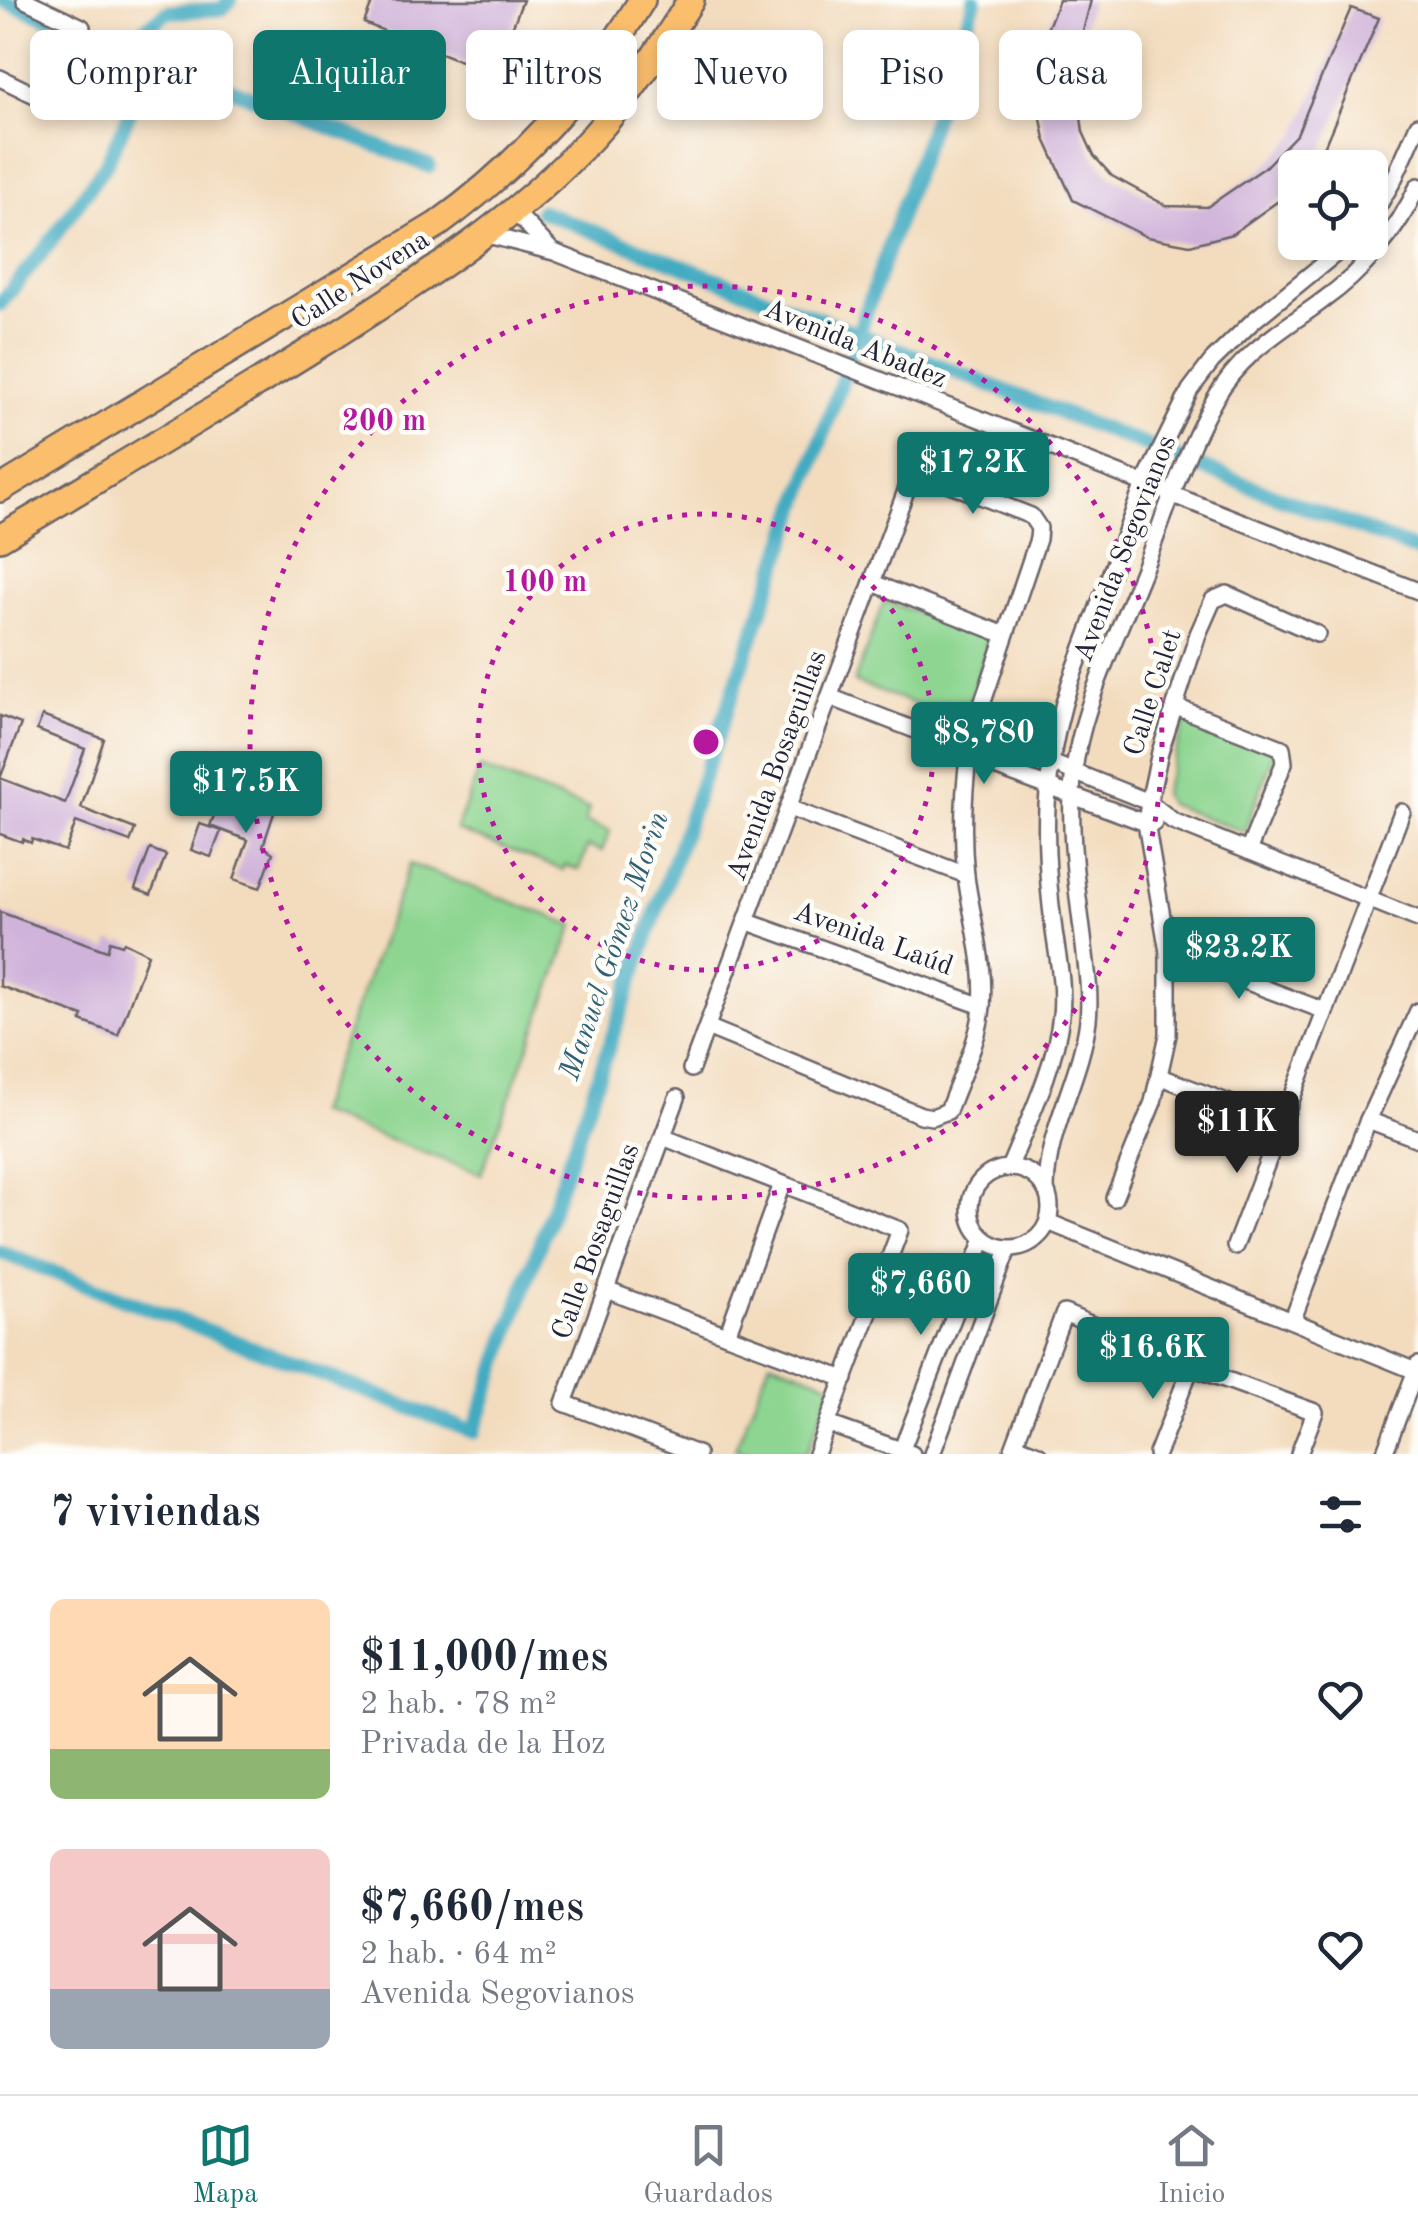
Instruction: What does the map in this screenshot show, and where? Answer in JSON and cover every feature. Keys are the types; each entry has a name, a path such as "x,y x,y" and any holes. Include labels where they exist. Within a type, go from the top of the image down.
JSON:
{"main road":[{"name":"Calle Novena","path":"0,489 421,234 475,197 563,112 642,0"},
{"name":"Calle Novena","path":"0,538 410,287 514,211 603,124 660,50 691,0"}],"street":[{"path":"25,0 82,27"},
{"path":"2,83 30,94"},
{"path":"1388,191 1418,124"},
{"name":"Avenida Segovianos","path":"1046,1188 1050,1146 1079,1063 1088,1020 1089,989 1073,844 1072,795 1073,770 1084,724 1216,396 1247,357 1365,265 1396,226 1418,186"},
{"name":"Avenida Abadez","path":"514,211 554,252"},
{"name":"Avenida Abadez","path":"484,234 554,252 1147,478 1418,591"},
{"name":"Avenida Segovianos","path":"1010,1168 1049,1067 1060,1016 1062,988 1046,836 1046,786 1071,680 1147,478 1190,390 1212,361 1253,321 1332,260"},
{"path":"1172,426 1198,433"},
{"name":"Avenida Bosaguillas","path":"691,1069 910,480 924,474 1032,516 1040,528 1005,635"},
{"path":"1135,510 1163,520"},
{"path":"1122,545 1149,555"},
{"path":"707,1027 921,1115 932,1117 948,1110 982,1006 981,970 966,875 968,756 1005,635 873,582"},
{"name":"Calle Calet","path":"1114,1198 1161,1077 1168,1035 1168,952 1146,824 1160,752 1198,634 1213,600 1227,594 1317,634"},
{"path":"830,698 1146,824 1172,821"},
{"path":"1176,707 1282,748 1284,763 1248,851"},
{"path":"946,742 971,737 1073,770 1149,802 1172,821 1418,919"},
{"path":"789,808 966,875"},
{"path":"1235,1246 1402,812"},
{"name":"Avenida Laúd","path":"748,922 982,1006"},
{"path":"1168,952 1325,1011"},
{"path":"1292,1319 1368,1120 1418,1011"},
{"path":"1161,1077 1282,1123"},
{"name":"Calle Bosaguillas","path":"677,1098 564,1403 697,1454"},
{"path":"1368,1120 1418,1140"},
{"path":"663,1137 900,1230 817,1451 835,1454"},
{"path":"1010,1168 1030,1173 1046,1188 1051,1211 1048,1222 1044,1232 1028,1245 1008,1248 984,1238 971,1218 972,1194 986,1175 1010,1168"},
{"path":"727,1335 782,1184"},
{"path":"1048,1222 1417,1369 1384,1454"},
{"path":"828,1424 905,1453 984,1238"},
{"path":"932,1454 1008,1248"},
{"path":"606,1290 844,1379"},
{"path":"1038,1454 1013,1450 1064,1314 1315,1412 1299,1454"},
{"path":"1157,1454 1192,1367"}],"green space":[{"path":"884,601 991,637 964,722 854,682"},
{"path":"1186,718 1276,750 1244,832 1168,804 1163,794"},
{"path":"480,768 589,809 585,822 610,831 602,851 588,846 579,870 565,865 563,870 456,830"},
{"path":"410,864 574,925 481,1174 317,1113"},
{"path":"770,1361 833,1384 806,1454 748,1454 735,1449"}],"building":[{"path":"373,0 523,0 511,30 466,30 466,63 446,55 446,30 382,30 364,23"},
{"path":"1059,0 1091,0 1083,30 1047,30"},
{"path":"1351,8 1379,18 1322,150 1281,150 1297,134"},
{"path":"1041,120 1081,120 1094,156 1112,176 1167,206 1207,207 1264,168 1278,154 1278,201 1232,234 1190,245 1147,237 1073,200 1045,139"},
{"path":"0,716 21,724 1,776 0,775"},
{"path":"42,716 104,739 81,808 135,829 130,842 76,822 65,851 32,839 31,843 23,839 22,842 0,834 0,778 65,803 85,749 37,730"},
{"path":"222,794 274,813 263,846 273,853 260,888 234,879 248,840 210,826"},
{"path":"200,824 221,831 211,857 191,850"},
{"path":"150,849 166,855 151,895 135,889"},
{"path":"0,912 107,951 110,941 122,945 124,942 148,954 118,1035 81,1021 83,1016 0,986"}],"waterway":[{"path":"2,0 48,18"},
{"path":"0,304 106,164 147,75 146,28 168,12 222,9 230,0"},
{"name":"Manuel Gómez Morin","path":"0,1252 474,1432 975,0"},
{"path":"69,26 429,166"},
{"path":"541,211 1418,551"}]}
